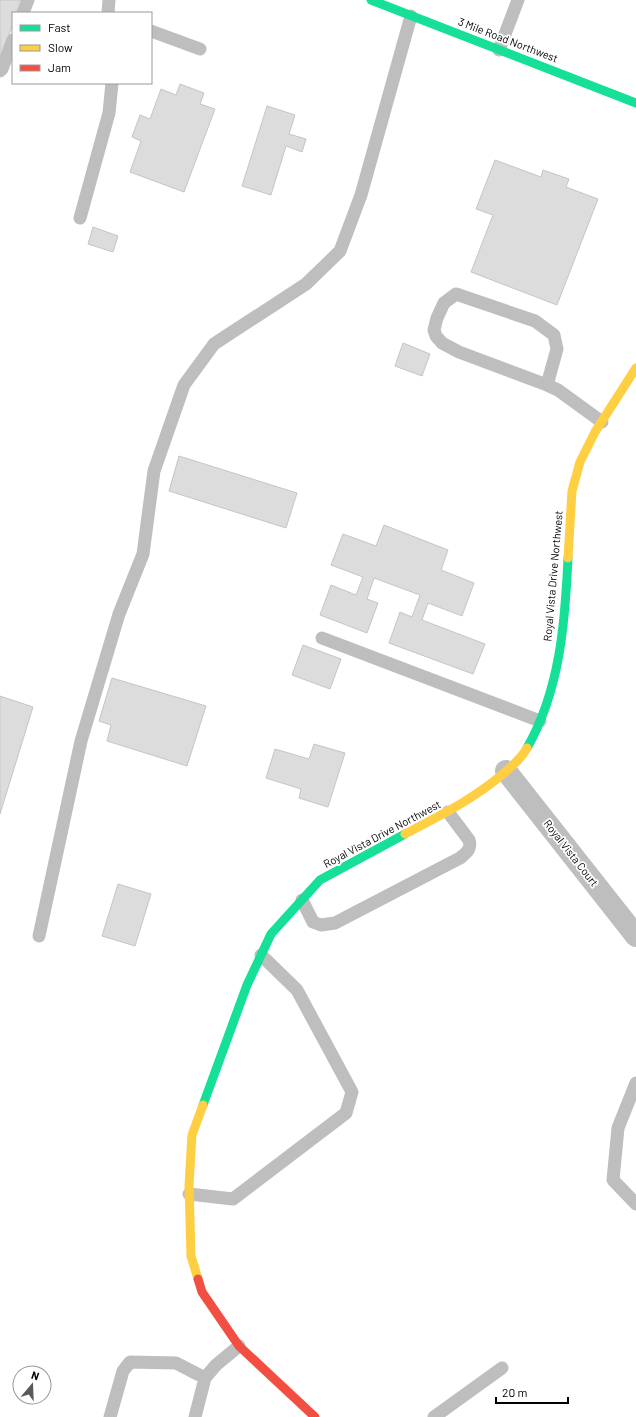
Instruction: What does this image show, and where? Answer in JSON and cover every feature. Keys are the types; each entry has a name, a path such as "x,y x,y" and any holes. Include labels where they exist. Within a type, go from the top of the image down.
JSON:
{"street":[{"name":"3 Mile Road Northwest","path":"370,0 636,103"},
{"name":"Royal Vista Drive Northwest","path":"315,1417 239,1346 202,1292 191,1256 189,1194 192,1135 247,985 271,934 320,880 448,812 488,787 521,758 540,721 554,679 562,638 572,491 580,462 602,422 636,368"},
{"name":"Royal Vista Court","path":"506,771 636,936"}],"lane":[{"path":"23,12 28,0"},
{"path":"108,12 109,0"},
{"path":"500,50 518,0"},
{"path":"39,936 81,741 118,614 143,554 154,471 184,385 214,344 306,284 340,251 361,195 411,16"},
{"path":"152,31 200,49"},
{"path":"0,71 12,43"},
{"path":"80,218 109,113 112,84"},
{"path":"547,385 557,349 554,335 535,321 472,298 456,294 444,303 437,318 434,330 436,336 442,343 459,352 558,390 602,422"},
{"path":"322,638 540,721"},
{"path":"302,900 313,922 321,924 335,923 460,858 468,852 470,845 469,840 448,812"},
{"path":"189,1194 233,1199 346,1113 352,1092 297,990 261,955"},
{"path":"636,1083 618,1128 613,1180 636,1204"},
{"path":"195,1417 205,1378 239,1346"},
{"path":"110,1417 123,1371 130,1362 176,1363 205,1378"},
{"path":"434,1417 502,1368"}],"building":[{"path":"0,0 22,0 17,12 12,12 12,27 0,58"},
{"path":"180,84 204,93 200,104 215,109 184,192 130,172 141,141 132,137 140,115 150,119 161,89 176,95"},
{"path":"267,106 295,115 289,134 306,139 302,152 286,146 271,195 242,186"},
{"path":"495,160 541,177 543,170 569,179 566,187 598,199 557,305 471,272 493,215 476,209"},
{"path":"93,227 118,236 113,252 88,244"},
{"path":"403,343 430,354 422,376 395,366"},
{"path":"179,456 297,493 286,528 169,491"},
{"path":"384,525 448,550 441,570 474,583 462,616 428,603 422,620 485,644 473,674 389,643 400,612 412,617 420,595 374,578 367,599 378,603 367,633 320,615 331,585 356,595 363,577 331,565 343,534 376,546"},
{"path":"303,645 341,659 330,689 292,675"},
{"path":"112,678 206,706 187,766 107,741 111,725 99,721"},
{"path":"0,696 33,707 0,814"},
{"path":"314,744 345,753 328,807 299,798 301,789 266,778 275,749 309,759"},
{"path":"118,884 151,894 135,946 102,936"}],"traffic: fast":[{"path":"371,0 636,103"},
{"path":"527,748 538,726 554,680 559,656 565,607 568,558"},
{"path":"203,1105 247,985 271,934 320,880 405,834"}],"traffic: slow":[{"path":"568,558 572,491 580,462 595,432 636,368"},
{"path":"405,834 481,791 514,764 527,748"},
{"path":"198,1279 191,1256 189,1185 192,1135 203,1105"}],"traffic: jam":[{"path":"198,1279 202,1292 239,1346 315,1417"}]}
